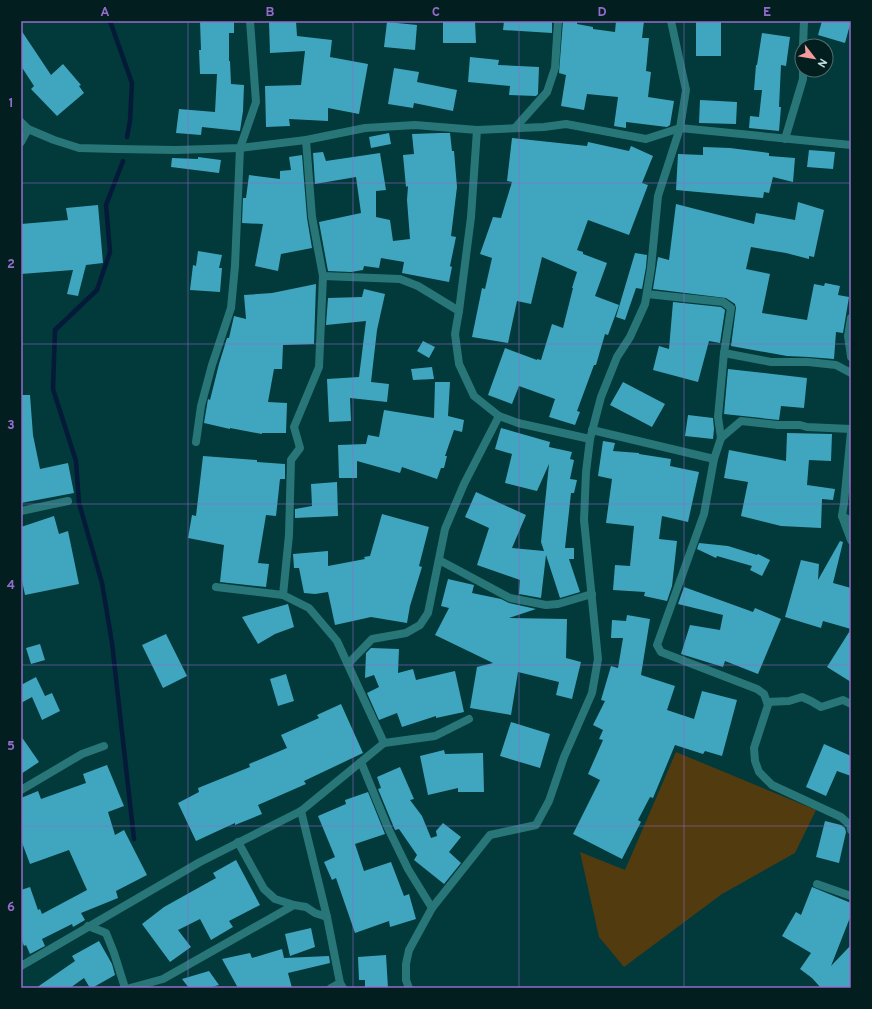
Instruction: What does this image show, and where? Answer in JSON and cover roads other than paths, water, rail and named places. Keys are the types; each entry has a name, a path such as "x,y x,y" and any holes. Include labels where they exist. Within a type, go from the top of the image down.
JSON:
{"street":[{"path":"196,442 201,406 212,365 231,308 235,266 240,148 256,102 250,21"},
{"path":"515,128 546,92 555,68 558,21"},
{"path":"409,988 406,980 406,964 409,950 432,908 490,835 536,826 549,801 564,757 592,693 598,659 584,520 586,472 590,439 600,397 617,358 630,337 645,304 651,268 658,196 680,128 686,90 671,21"},
{"path":"803,38 804,21"},
{"path":"785,139 803,78"},
{"path":"21,122 28,129 54,140 79,148 176,150 240,148 306,140 365,128 415,125 477,130 544,127 566,124 646,139 680,128 851,145"},
{"path":"21,142 28,129"},
{"path":"477,130 472,217 455,334 459,364 474,396 500,416 518,422 590,439"},
{"path":"284,595 289,535 291,460 300,448 294,427 319,367 323,276 312,217 306,140"},
{"path":"323,276 400,279 418,286 459,311"},
{"path":"647,294 723,302 731,308 724,353 718,417 721,438 714,459 704,514 658,646 661,652 757,689 764,694 768,705 754,748 755,761 759,772 772,786 841,817 850,825 851,830"},
{"path":"851,318 848,336 851,357"},
{"path":"724,353 771,362 808,362 836,365 851,373"},
{"path":"348,664 372,639 406,633 420,625 428,613 445,530 464,484 500,416"},
{"path":"721,438 741,421 778,425 800,424 807,427 851,431 842,516 851,540"},
{"path":"592,430 714,459"},
{"path":"21,510 68,501"},
{"path":"842,516 851,521"},
{"path":"439,560 510,598 546,605 558,604 592,594"},
{"path":"216,587 284,595 309,608 337,641 384,743"},
{"path":"767,702 790,701 802,697 821,707 843,700 851,704"},
{"path":"21,966 194,866 238,842 301,811 384,743 435,736 469,719"},
{"path":"21,790 82,754 104,746"},
{"path":"361,762 388,828 408,869 432,908"},
{"path":"301,811 342,986 331,988"},
{"path":"238,842 264,889 276,899 294,906 306,907 315,913 327,917"},
{"path":"818,884 851,896"},
{"path":"130,988 163,979 294,906"},
{"path":"88,926 106,933 125,988"}],"waterway":[{"path":"110,21 132,83 130,121 127,137"},
{"path":"123,161 106,205 110,252 97,290 55,330 53,389 76,461 79,503 102,583 112,643 134,839"}]}
